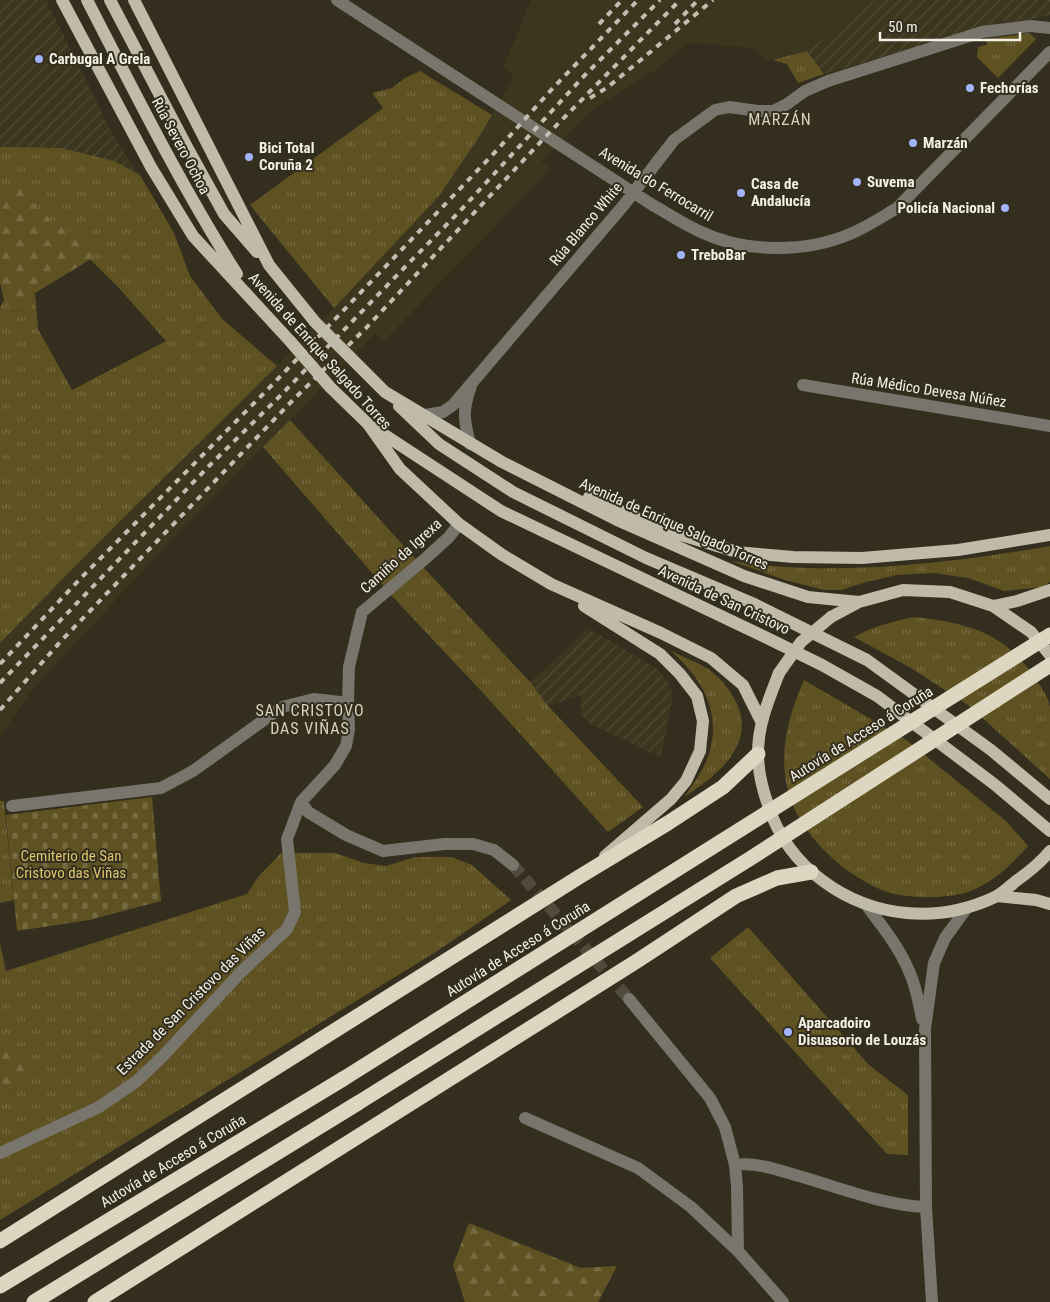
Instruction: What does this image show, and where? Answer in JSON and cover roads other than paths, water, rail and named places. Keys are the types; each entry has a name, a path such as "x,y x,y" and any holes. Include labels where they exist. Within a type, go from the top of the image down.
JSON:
{"highway":[{"name":"Autovía de Acceso á Coruña","path":"0,1286 343,1079 1050,635"},
{"path":"34,1302 751,858 1050,665"},
{"path":"0,1241 668,823 722,787 758,754"},
{"path":"95,1302 637,961 736,896 778,878 811,872"}],"main road":[{"name":"Avenida de Enrique Salgado Torres","path":"62,0 151,167 193,236 255,302 330,387 368,424 400,469 459,524 501,554 551,584 711,658 743,685 761,721"},
{"name":"Rúa Severo Ochoa","path":"87,0 207,228 255,302"},
{"name":"Rúa Severo Ochoa","path":"110,0 186,147 224,214 269,265"},
{"name":"Avenida de Enrique Salgado Torres","path":"134,0 269,265 315,322 385,392 470,444 537,480 618,520 744,576 808,597 859,602"},
{"name":"Avenida de San Cristovo","path":"385,392 439,444 513,492 646,558 752,603 868,660 992,750 1050,799"},
{"name":"Avenida de San Cristovo","path":"368,424 501,511 822,665 877,696 994,784 1050,831"},
{"name":"Avenida de Enrique Salgado Torres","path":"537,480 594,499 643,521 681,535 737,552 793,557 862,558 958,550 1050,535"},
{"path":"551,584 660,654 680,674 696,696 703,721 700,751 686,780 671,799 579,877"},
{"path":"1050,655 1031,632 993,606 950,592 904,590 859,602 830,617 801,642 779,672 761,721 758,754 762,787 772,818 783,839 811,872 837,892 868,906 900,913 926,914 966,909 997,896 1040,864 1050,851"},
{"path":"993,606 1017,601 1050,590"},
{"path":"997,896 1036,900 1050,904"}],"street":[{"name":"Avenida do Ferrocarril","path":"336,0 634,193 700,232 738,244 763,247 789,247 819,243 849,234 897,208 1050,52"},
{"name":"Rúa Blanco White","path":"425,415 443,412 453,405 634,193 674,140 714,110 729,107 773,111 805,91 828,81 982,32 1030,26 1050,28"},
{"name":"Rúa Blanco White","path":"470,444 464,420 466,399 472,382"},
{"name":"Rúa Médico Devesa Núñez","path":"803,385 1050,426"},
{"name":"Camiño da Igrexa","path":"301,802 335,765 346,746 349,730 349,667 362,612 426,558 449,537 459,524"},
{"path":"12,806 161,788 193,771 282,708 314,699 348,703"},
{"path":"301,802 308,812 346,835 383,851 444,844 472,844 494,850 513,864"},
{"name":"Estrada de San Cristovo das Viñas","path":"0,1153 99,1107 137,1081 163,1056 240,972 287,928 295,912 287,839 301,802"},
{"path":"868,906 894,943 909,970 916,989 925,1029"},
{"path":"932,1302 926,1207 925,1029 934,963 945,938 966,909"},
{"path":"629,998 710,1098 725,1127 735,1165 738,1251"},
{"path":"525,1118 638,1168 691,1207 738,1251 783,1302"},
{"path":"735,1165 747,1164 768,1167 879,1199 908,1206 926,1207"}],"tunnel":[{"path":"513,865 629,999"}],"railway":[{"path":"599,24 622,0"},
{"path":"0,664 80,579 274,383 638,0"},
{"path":"0,683 209,466 282,394 460,211 584,76 660,0"},
{"path":"0,710 61,641 292,401 367,327 549,133 680,0"},
{"path":"675,24 698,0"},
{"path":"590,98 608,87 713,0"}],"place":[{"name":"Carbugal A Grela","path":"39,59"},
{"name":"Fechorías","path":"970,88"},
{"name":"Marzán","path":"913,143"},
{"name":"Bici Total Coruña 2","path":"249,157"},
{"name":"Suvema","path":"857,182"},
{"name":"Casa de Andalucía","path":"741,193"},
{"name":"Policía Nacional","path":"1005,208"},
{"name":"TreboBar","path":"681,255"},
{"name":"Aparcadoiro Disuasorio de Louzás","path":"788,1032"}],"district":[{"name":"MARZÁN","path":"780,119"},
{"name":"SAN CRISTOVO DAS VIÑAS","path":"310,719"}],"park label":[{"name":"Cemiterio de San Cristovo das Viñas","path":"71,864"}]}
